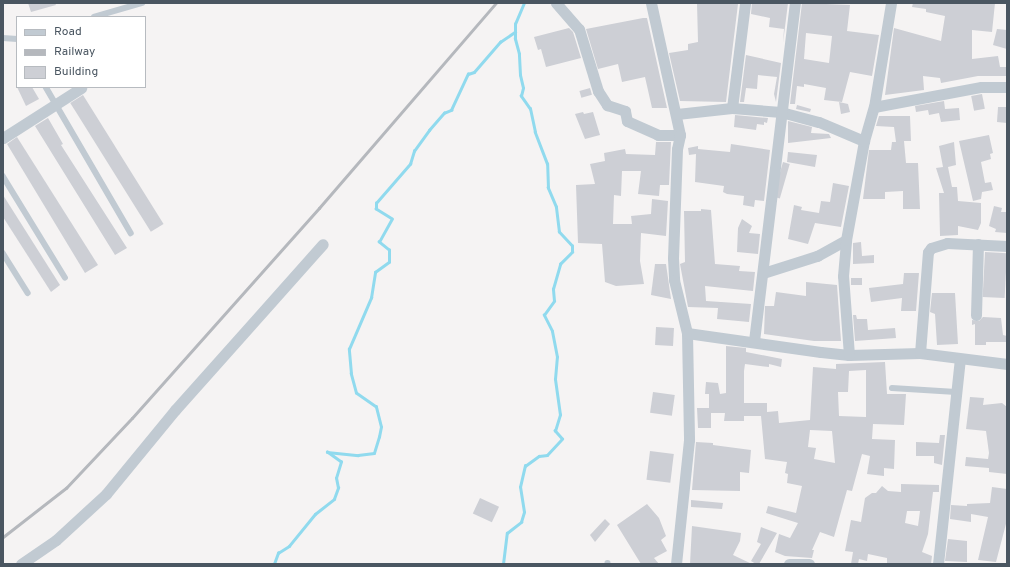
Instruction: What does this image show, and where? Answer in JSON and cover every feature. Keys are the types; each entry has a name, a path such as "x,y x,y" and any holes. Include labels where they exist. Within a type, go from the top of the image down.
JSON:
{"street":[{"path":"556,3 579,29 598,91 607,105 625,111 627,121 658,135 680,135"},
{"path":"651,3 680,135 678,149 673,258 674,280 687,333 689,440 676,564"},
{"path":"732,108 745,3"},
{"path":"754,341 795,3"},
{"path":"849,355 843,276 846,240 864,141 874,107 891,3"},
{"path":"874,107 981,87 1007,88"},
{"path":"3,138 81,88"},
{"path":"676,114 732,108 781,112 819,122 864,141"},
{"path":"763,273 817,256 846,240"},
{"path":"920,353 928,252 935,246 947,243 1007,246"},
{"path":"20,564 56,540 106,494 175,410 323,244"},
{"path":"976,315 978,244"},
{"path":"687,333 849,355 920,353 1007,364"},
{"path":"938,564 960,359"},
{"path":"788,564 809,564"}],"lane":[{"path":"97,16 142,3"},
{"path":"3,38 16,39"},
{"path":"47,88 131,233"},
{"path":"3,176 65,277"},
{"path":"3,253 28,293"},
{"path":"892,388 956,392"}],"building":[{"path":"28,3 55,3 56,5 31,12"},
{"path":"697,3 738,4 726,102 680,101 669,53 688,50 688,44 698,42"},
{"path":"752,3 788,3 783,43 784,29 769,27 770,18 751,14"},
{"path":"802,3 850,5 847,31 879,35 872,76 850,72 842,102 824,100 826,88 804,84 804,87 797,86 795,104 790,104","holes":["806,33 832,36 829,63 804,59"]},
{"path":"913,3 995,3 992,32 972,30 972,59 998,56 1000,67 1007,67 1007,76 978,76 941,83 940,78 923,76 924,90 885,95 894,28 941,41 945,16 926,12 926,9 912,7"},
{"path":"647,18 667,108 652,108 645,77 622,82 618,64 598,69 586,29"},
{"path":"569,28 573,32 581,58 546,67 541,49 538,50 534,37"},
{"path":"997,29 1007,30 1007,49 993,45"},
{"path":"746,55 781,63 776,102 774,94 777,77 758,75 757,89 746,88 744,102 740,102"},
{"path":"17,88 33,88 39,99 26,106"},
{"path":"590,88 592,95 581,98 579,91"},
{"path":"982,94 985,109 974,111 971,96"},
{"path":"83,95 164,224 151,232 70,103"},
{"path":"944,101 945,109 959,108 960,120 941,122 939,113 929,115 928,110 916,112 915,106"},
{"path":"839,102 848,104 850,112 841,114"},
{"path":"797,105 811,109 810,112 796,109"},
{"path":"998,107 1007,107 1007,123 997,122"},
{"path":"583,112 584,114 593,112 600,135 585,139 575,114"},
{"path":"735,115 768,118 767,123 764,122 764,125 757,124 756,130 734,127"},
{"path":"879,116 910,116 911,141 904,141 906,163 918,163 920,209 903,209 903,191 885,192 885,199 863,199 869,150 891,150 892,142 896,142 894,127 876,126"},
{"path":"48,118 63,144 61,145 127,248 115,255 35,126"},
{"path":"788,121 812,127 811,133 829,134 831,138 788,143"},
{"path":"989,135 993,153 990,154 991,159 981,162 985,183 991,182 993,190 982,192 981,199 973,201 959,141"},
{"path":"17,137 98,265 85,273 7,144"},
{"path":"656,142 671,142 669,185 660,185 659,196 638,194 641,171 622,171 621,196 614,195 613,224 632,224 631,216 651,214 652,199 668,201 666,236 641,233 640,261 644,284 616,286 605,282 602,244 578,243 576,185 595,184 590,164 605,161 604,153 625,149 626,154 655,155"},
{"path":"954,142 956,165 948,167 952,187 957,187 958,201 981,203 981,223 978,230 958,226 958,235 940,236 939,193 944,193 936,168 943,167 939,146"},
{"path":"731,144 770,150 764,201 755,200 754,207 743,205 744,196 727,194 723,192 724,186 695,182 696,154 689,155 688,148 698,146 698,149 730,152"},
{"path":"788,152 817,155 815,167 787,162"},
{"path":"783,162 790,164 780,199 773,197"},
{"path":"833,183 849,186 841,227 815,223 808,244 788,239 794,205 802,207 801,210 819,213 821,201 830,202"},
{"path":"3,195 60,285 51,292 3,217"},
{"path":"994,206 1002,208 1001,212 1007,212 1007,233 995,232 996,229 989,226"},
{"path":"701,209 711,210 715,264 740,266 739,271 755,272 753,291 705,286 706,301 751,304 749,322 717,319 718,308 688,307 680,264 685,262 684,211 701,211"},
{"path":"742,219 752,226 749,233 760,234 758,254 737,252 738,228"},
{"path":"861,242 862,256 874,255 874,263 853,264 853,243"},
{"path":"985,252 1007,253 1005,298 983,297"},
{"path":"655,264 666,264 671,299 651,295"},
{"path":"904,273 919,273 916,311 901,311 902,298 871,302 869,288 903,284"},
{"path":"851,278 862,278 862,285 851,285"},
{"path":"806,282 837,285 841,341 814,341 764,334 765,306 774,306 776,292 806,296"},
{"path":"932,293 955,293 958,344 937,345 935,314 930,312"},
{"path":"853,315 856,315 857,319 867,319 868,330 895,328 896,338 855,341"},
{"path":"983,317 1001,318 1003,335 1007,336 1007,342 986,342 986,345 975,345 975,324 972,325 972,320 979,321"},
{"path":"656,327 674,328 673,346 655,345"},
{"path":"726,346 746,348 746,352 782,359 781,367 769,364 769,367 745,364 744,371 744,403 767,403 767,412 778,411 779,423 810,420 813,367 836,369 836,364 885,362 887,394 906,394 904,425 873,424 872,439 895,440 894,469 884,468 884,476 867,474 870,456 862,454 852,491 847,490 834,537 820,532 812,550 814,550 812,558 785,556 775,552 779,534 790,538 798,523 766,513 768,506 796,513 802,486 787,483 788,474 785,473 787,462 765,459 761,416 744,416 744,421 724,421 725,413 711,413 711,428 698,428 697,408 709,408 709,394 705,394 706,382 718,383 720,394 726,393","holes":["866,370 866,417 839,416 838,392 848,392 849,371","810,430 832,431 835,463 814,459 816,448 808,447"]},
{"path":"653,392 675,395 672,416 650,413"},
{"path":"970,397 984,398 983,405 1002,403 1007,407 1007,474 989,472 989,468 965,466 966,457 988,459 989,453 986,431 966,429"},
{"path":"940,435 945,435 942,465 934,463 934,456 916,456 916,442 939,443"},
{"path":"696,442 713,443 713,445 751,450 749,473 740,472 740,491 692,490"},
{"path":"650,451 674,454 670,483 646,480"},
{"path":"901,484 939,485 939,492 933,492 928,534 922,552 932,556 931,564 887,564 887,558 868,554 867,561 859,559 858,564 851,564 853,552 845,551 851,520 861,522 865,498 872,493 876,493 882,486 888,491 901,492","holes":["907,511 920,511 918,526 905,523"]},
{"path":"992,487 1007,489 1007,520 996,562 978,560 988,517 971,514 971,522 950,519 951,505 967,506 967,504 990,503"},
{"path":"480,498 499,507 492,522 473,513"},
{"path":"691,500 723,503 722,509 691,507"},
{"path":"647,504 659,518 666,536 661,540 667,551 654,558 659,564 641,564 617,525"},
{"path":"605,519 610,524 595,542 590,535"},
{"path":"692,526 741,533 740,541 733,555 752,564 690,564"},
{"path":"761,527 777,533 759,564 756,564 751,561 761,544 757,542"},
{"path":"948,539 967,541 967,562 945,561"}],"waterway":[{"path":"503,564 507,533 521,522 524,512 520,487 525,466 539,456 547,455 562,439 555,431 560,415 555,379 557,357 552,331 544,315 554,301 553,289 560,264 572,252 572,246 559,232 556,207 548,188 547,164 535,132 530,109 521,96 523,88 520,75 519,54 515,39 515,24 524,3"},
{"path":"274,564 278,553 289,546 315,514 334,499 338,488 336,478 341,462 327,452 358,455 374,453 379,437 381,427 376,407 356,393 351,374 349,349 371,298 375,272 389,262 389,250 379,242 392,219 376,209 376,203 410,164 414,151 429,130 444,113 451,110 468,74 474,72 500,42 515,32"}],"railway":[{"path":"3,537 66,488 132,418 319,208 496,3"}]}
